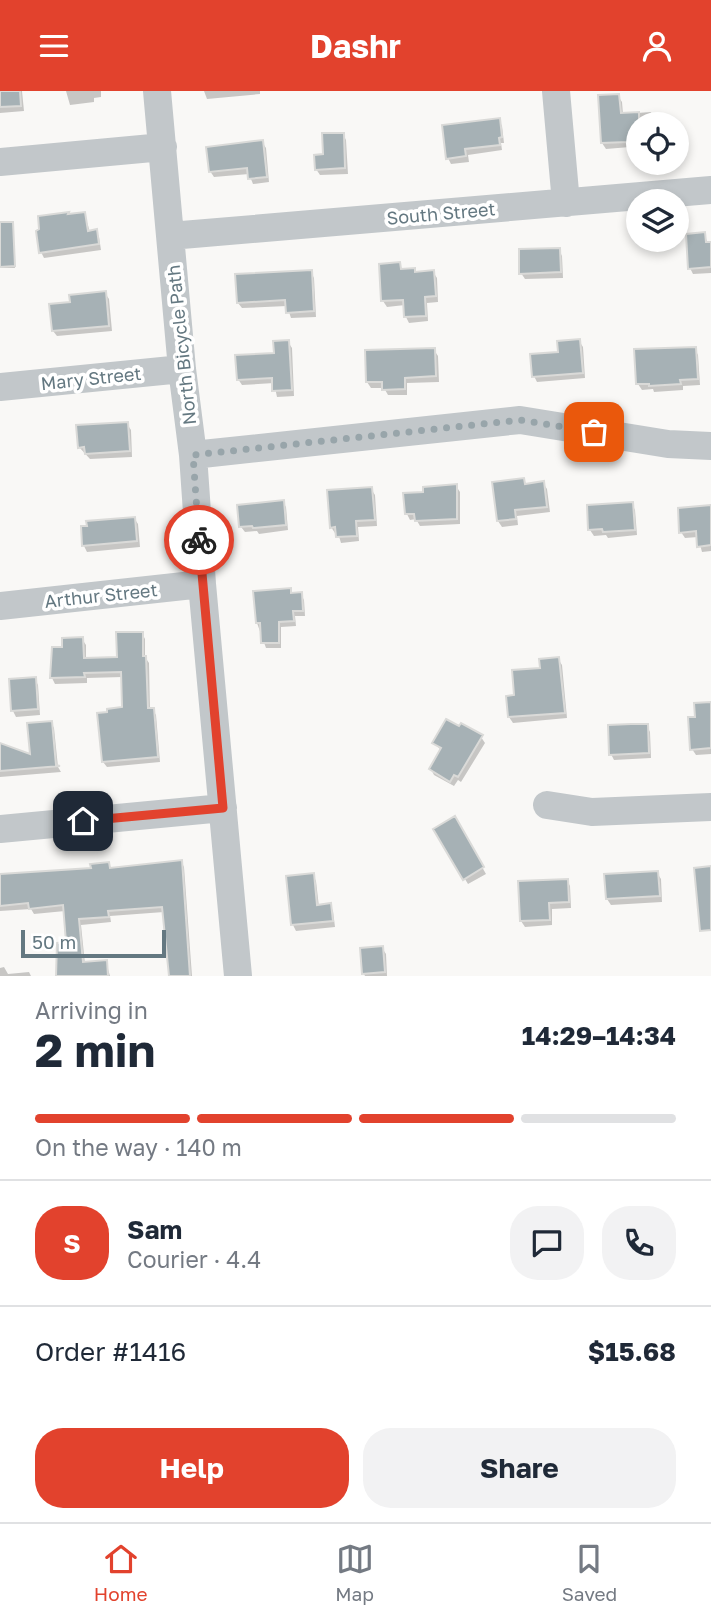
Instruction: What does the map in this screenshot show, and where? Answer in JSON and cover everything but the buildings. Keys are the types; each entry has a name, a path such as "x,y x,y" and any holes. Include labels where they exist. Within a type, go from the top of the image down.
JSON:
{"street":[{"name":"North Bicycle Path","path":"157,91 182,369 193,455 202,584 239,976"},
{"path":"556,91 566,203"},
{"path":"0,162 163,147"},
{"name":"South Street","path":"170,236 711,190"},
{"name":"Mary Street","path":"0,387 182,369"},
{"path":"193,455 520,420 667,444 711,446"},
{"name":"Arthur Street","path":"0,606 202,584"},
{"path":"547,805 592,812 711,807"},
{"path":"0,829 223,808"}],"way so far":[{"path":"199,540 193,455 520,420 594,432"}],"route":[{"path":"83,821 223,808 199,540"}]}
